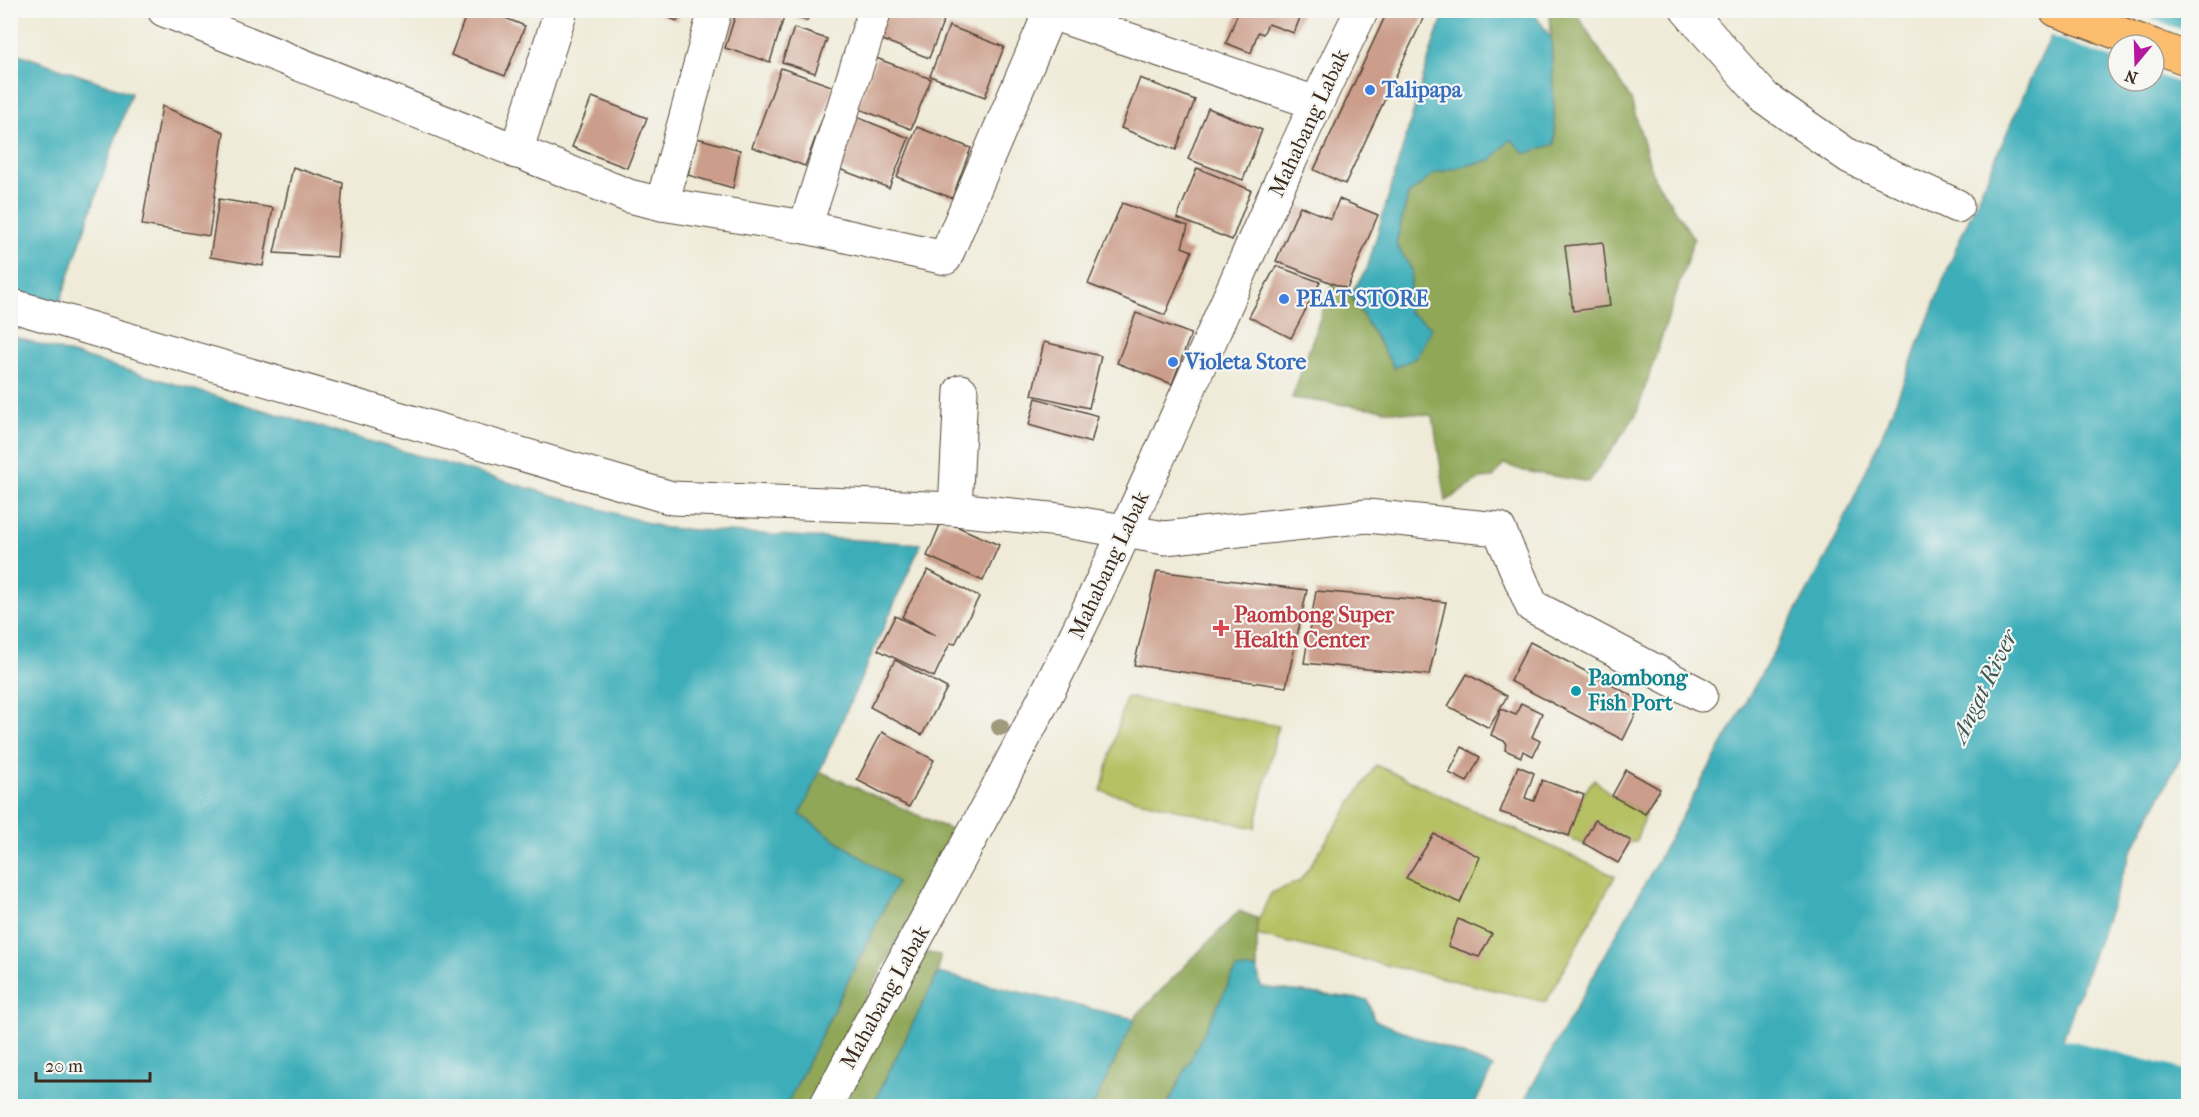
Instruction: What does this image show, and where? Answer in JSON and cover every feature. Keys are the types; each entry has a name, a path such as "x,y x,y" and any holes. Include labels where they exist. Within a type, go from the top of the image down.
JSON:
{"main road":[{"path":"2056,10 2117,33"},
{"path":"2166,51 2188,59"}],"street":[{"path":"164,10 629,196 662,204 805,227 945,258 1048,11 1316,103"},
{"path":"516,152 561,10"},
{"path":"662,204 715,10"},
{"path":"805,227 875,10"},
{"name":"Mahabang Labak","path":"826,1107 956,868 1075,638 1126,531 1316,103 1362,10"},
{"path":"1687,10 1765,98 1850,157 1957,206"},
{"path":"10,304 672,498 955,509 1059,520 1165,538 1367,516 1498,529 1532,606 1701,695"},
{"path":"955,509 961,391"}],"green space":[{"path":"1550,11 1575,11 1631,100 1654,178 1694,239 1636,415 1589,482 1524,471 1504,464 1493,478 1480,479 1446,501 1433,416 1292,398 1332,284 1350,294 1394,367 1408,312 1412,270 1396,244 1408,195 1435,173 1491,160 1511,138 1555,144"},
{"path":"1126,697 1278,726 1255,828 1101,791"},
{"path":"1376,765 1615,876 1546,1002 1252,934 1271,893 1300,881"},
{"path":"819,771 956,832 808,1106 786,1106 897,882 800,815"},
{"path":"1594,779 1612,796 1645,814 1636,842 1587,846 1557,832"},
{"path":"1239,911 1257,918 1257,969 1236,970 1167,1106 1093,1106 1135,1017"},
{"path":"923,952 940,955 938,973 872,1106 844,1106"}],"water":[{"path":"1446,10 1532,11 1551,37 1555,144 1525,154 1511,139 1491,160 1435,173 1408,195 1396,244 1412,270 1408,312 1432,327 1416,358 1394,368 1350,294 1367,269 1434,41"},
{"name":"Angat River","path":"2063,11 2188,11 2188,744 2131,852 2051,1071 2032,1106 1521,1106 1832,547 1889,419 1956,248"},
{"path":"10,51 131,93 55,317 11,305"},
{"path":"11,336 665,528 921,544 800,815 897,882 786,1106 11,1106"},
{"path":"1236,969 1257,969 1261,987 1368,1000 1374,1020 1493,1067 1474,1106 1167,1106"},
{"path":"938,973 1135,1019 1093,1106 872,1106"}],"pier":[{"path":"2060,10 2130,11 2188,32 2188,86 2166,78 2166,33 2106,33 2106,57 2048,35"}],"building":[{"path":"443,10 461,10 459,16"},
{"path":"468,10 485,10 525,26 505,76 451,55"},
{"path":"650,10 682,10 677,21"},
{"path":"737,10 810,10 807,21 785,14 770,62 725,48"},
{"path":"885,10 948,10 929,58 875,37"},
{"path":"1239,10 1303,10 1294,33 1268,24 1263,34 1258,32 1251,53 1226,43"},
{"name":"Talipapa","path":"1388,10 1427,10 1345,184 1314,170"},
{"path":"949,26 1004,47 985,97 930,76"},
{"path":"794,28 827,39 815,73 782,62"},
{"path":"876,58 931,79 911,129 857,108"},
{"path":"781,68 834,87 805,166 752,147"},
{"path":"1140,78 1195,100 1176,150 1121,128"},
{"path":"592,97 647,118 627,168 572,147"},
{"path":"162,106 224,132 209,236 142,225"},
{"path":"1208,108 1262,130 1243,180 1188,159"},
{"path":"854,116 909,138 889,188 834,167"},
{"path":"917,127 971,148 952,198 897,177"},
{"path":"697,138 740,150 733,188 688,175"},
{"path":"293,167 343,183 337,257 274,253"},
{"path":"1197,168 1251,190 1232,240 1177,218"},
{"path":"219,199 273,208 263,266 210,257"},
{"path":"1339,199 1378,215 1347,289 1276,261 1300,206 1331,219"},
{"path":"1122,203 1188,226 1182,247 1192,251 1165,315 1088,284"},
{"path":"1603,242 1610,306 1573,311 1565,246"},
{"name":"PEAT STORE","path":"1276,266 1320,282 1291,338 1249,317"},
{"path":"1136,313 1191,334 1172,384 1117,363"},
{"path":"1044,342 1101,356 1089,408 1032,395"},
{"path":"1036,398 1098,416 1091,443 1029,425"},
{"path":"942,520 999,545 983,581 927,556"},
{"path":"928,570 979,597 955,644 950,643 934,677 878,650 895,616 936,636 902,617"},
{"name":"Paombong Super Health Center","path":"1157,571 1307,590 1286,687 1134,665"},
{"path":"1316,591 1446,602 1429,675 1304,663"},
{"name":"Paombong Fish Port","path":"1530,642 1642,701 1623,740 1510,681"},
{"path":"895,660 947,688 922,735 870,707"},
{"path":"1467,674 1507,696 1489,728 1448,706"},
{"path":"1521,703 1542,713 1532,737 1540,741 1533,756 1523,751 1521,757 1505,750 1506,742 1491,735 1501,709 1516,715"},
{"path":"882,732 934,760 909,807 857,780"},
{"path":"1462,747 1480,757 1467,782 1449,773"},
{"path":"1518,766 1534,773 1525,798 1534,801 1542,780 1584,795 1569,836 1500,812"},
{"path":"1626,770 1660,789 1645,814 1612,796"},
{"path":"1595,820 1631,841 1618,863 1583,843"},
{"path":"1434,834 1480,857 1460,903 1406,878"},
{"path":"1458,919 1492,934 1479,957 1448,946"}],"waterway":[{"path":"1971,1017 2051,1071 2187,1106"}],"place":[{"name":"Talipapa","path":"1370,90"},
{"name":"PEAT STORE","path":"1284,299"},
{"name":"Violeta Store","path":"1173,362"},
{"name":"Paombong Super Health Center","path":"1221,628"},
{"name":"Paombong Fish Port","path":"1576,691"}]}
